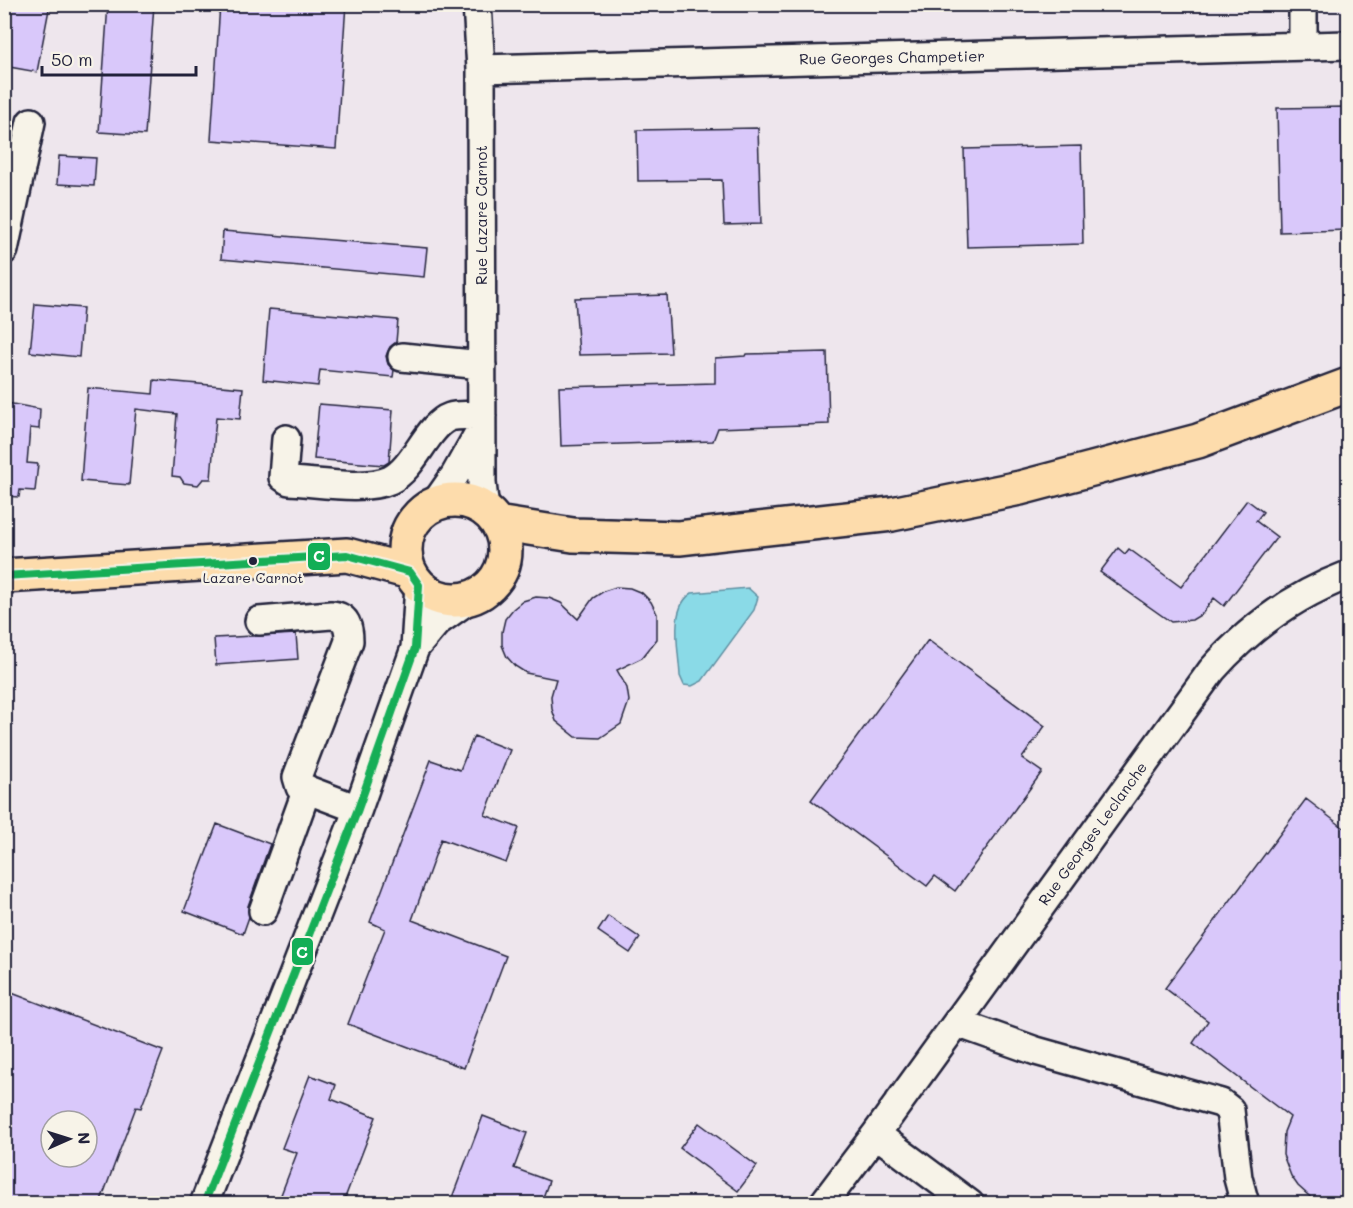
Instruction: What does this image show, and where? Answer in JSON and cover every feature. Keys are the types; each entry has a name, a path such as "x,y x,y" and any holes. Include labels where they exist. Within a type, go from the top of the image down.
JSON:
{"main road":[{"path":"347,555 422,515 460,500 491,517 573,535 680,538 892,514 1020,488 1198,441 1348,385"},
{"path":"414,578 405,548 422,515"},
{"path":"4,576 347,555 414,578 434,596 452,600 471,598 486,589 497,576 504,561 504,542 491,517"},
{"path":"504,561 519,551 573,535"}],"street":[{"name":"Rue Lazare Carnot","path":"477,4 481,69 482,420 491,517"},
{"path":"1303,4 1303,45"},
{"name":"Rue Georges Champetier","path":"481,69 1236,50 1303,45 1348,45"},
{"path":"4,250 31,122"},
{"path":"402,357 482,365"},
{"path":"286,439 283,477 289,482 367,484 389,480 406,468 436,429 450,417 482,420"},
{"name":"Rue Lazare Carnot","path":"422,515 455,475 482,420"},
{"name":"Rue Georges Leclanche","path":"823,1203 876,1134 1218,663 1258,624 1308,593 1348,575"},
{"path":"204,1203 358,809 415,648 414,578"},
{"path":"415,648 437,622 471,598"},
{"path":"259,621 340,616 349,628 349,641 297,777 300,787 358,809"},
{"path":"263,911 307,789"},
{"path":"957,1023 1036,1051 1221,1103 1230,1110 1238,1178 1245,1203"},
{"path":"876,1134 970,1203"}],"shaded area":[{"path":"5,5 1348,5 1348,1203 5,1204"}],"water":[{"path":"748,588 758,597 754,610 702,681 692,686 684,685 680,676 677,619 685,600 692,593"}],"building":[{"path":"4,4 50,4 37,72 4,66"},
{"path":"108,4 154,4 145,135 99,132"},
{"path":"220,4 346,4 336,149 211,140"},
{"path":"1348,107 1348,230 1280,232 1277,108"},
{"path":"758,128 761,224 724,225 722,180 638,181 637,130"},
{"path":"1081,146 1083,244 967,247 964,149"},
{"path":"59,156 96,158 94,186 57,184"},
{"path":"223,231 427,248 424,277 221,259"},
{"path":"667,295 671,353 579,355 575,298"},
{"path":"35,304 83,308 79,357 30,352"},
{"path":"269,309 398,320 396,342 390,347 386,356 388,364 394,370 393,377 320,370 318,386 263,380"},
{"path":"827,352 829,424 718,428 713,441 561,446 559,387 715,383 715,358 745,356 746,354"},
{"path":"154,380 243,388 240,419 216,417 211,479 203,479 198,485 184,483 180,477 172,476 177,414 136,409 129,485 81,481 88,388 153,394"},
{"path":"7,403 40,409 39,429 30,428 27,463 38,464 35,491 20,490 19,497 4,496"},
{"path":"319,404 393,410 389,462 384,465 314,459"},
{"path":"1247,500 1263,512 1256,521 1277,537 1224,606 1214,598 1202,614 1192,620 1171,622 1100,572 1118,548 1125,554 1129,549 1181,587"},
{"path":"616,587 630,588 642,593 651,602 657,614 657,639 642,658 617,670 627,688 629,701 621,724 600,738 576,737 556,721 551,696 556,679 526,673 507,657 502,645 505,619 523,601 536,597 549,598 561,603 578,619 593,598"},
{"path":"296,634 298,659 216,665 214,638"},
{"path":"928,640 1045,726 1022,758 1042,772 955,891 935,876 927,886 811,800"},
{"path":"474,736 510,750 485,815 519,828 506,863 441,839 412,920 506,956 464,1068 348,1024 385,929 370,922 431,760 460,770"},
{"path":"1306,799 1348,831 1348,1203 1317,1203 1298,1186 1291,1176 1283,1155 1284,1132 1290,1117 1193,1043 1208,1021 1165,988"},
{"path":"217,824 270,844 248,906 249,917 243,934 184,911"},
{"path":"608,916 640,938 630,953 598,931"},
{"path":"4,990 163,1051 141,1108 136,1107 100,1203 4,1203"},
{"path":"310,1075 336,1085 331,1099 376,1117 343,1203 288,1203 279,1200 297,1153 282,1148"},
{"path":"483,1116 527,1133 514,1168 549,1181 541,1203 450,1203"},
{"path":"699,1123 757,1166 738,1191 680,1148"}],"transit line":[{"name":"C","path":"4,576 347,555 410,572 419,585 415,648 358,809 204,1204"}],"place":[{"name":"Lazare Carnot","path":"253,561"}]}
